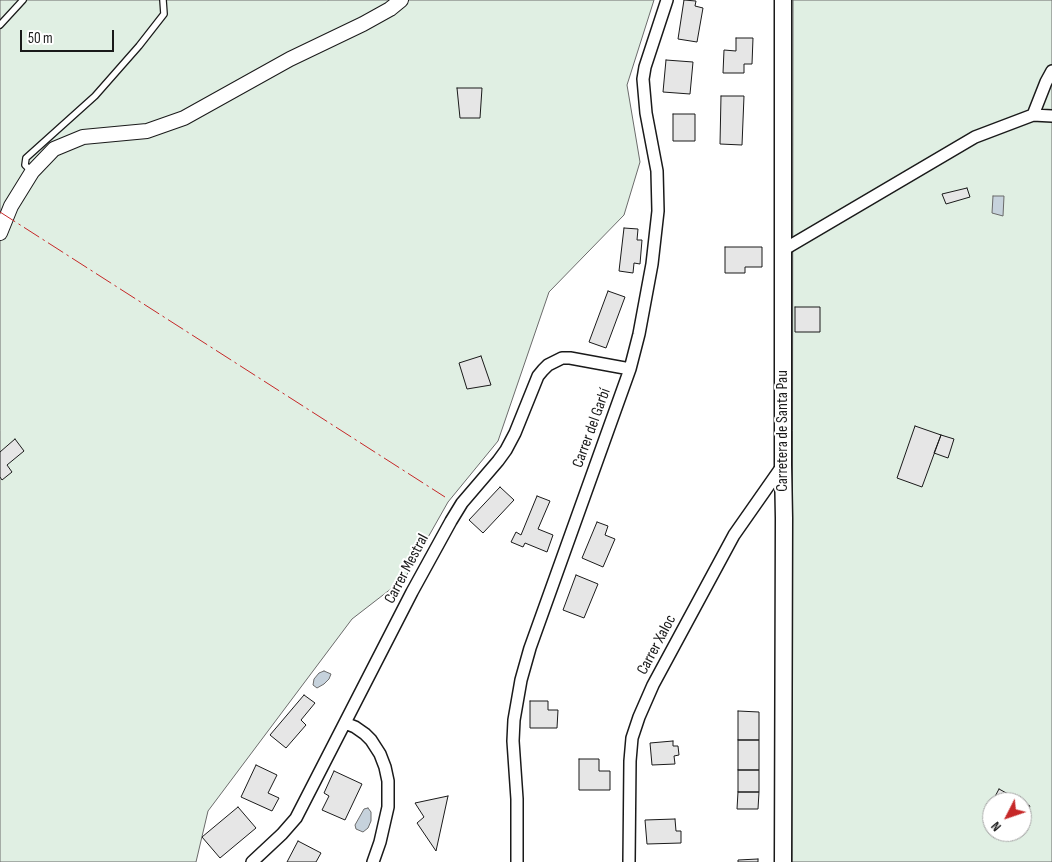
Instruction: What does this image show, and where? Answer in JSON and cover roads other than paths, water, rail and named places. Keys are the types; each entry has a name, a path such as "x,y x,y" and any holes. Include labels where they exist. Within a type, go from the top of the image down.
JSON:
{"main road":[{"name":"Carretera de Santa Pau","path":"783,0 783,862"}],"street":[{"path":"0,233 11,206 32,172 54,149 83,137 147,131 184,118 290,59 363,24 390,9 401,0"},
{"name":"Carrer del Garbí","path":"517,862 517,806 513,741 514,720 523,672 630,369 640,334 652,264 658,211 656,171 646,113 643,79 645,67 667,0"},
{"path":"1033,115 1052,71"},
{"path":"783,250 975,137 1033,115 1052,116"},
{"name":"Carrer Mestral","path":"252,862 296,818 412,592 456,513 510,443 538,376 548,365 562,358 630,369"},
{"name":"Carrer Xaloc","path":"629,862 630,760 632,738 639,717 650,691 734,534 783,465"},
{"path":"345,723 365,734 376,746 385,767 388,781 388,807 373,862"}],"lane":[{"path":"0,25 23,0"},
{"path":"32,172 26,165 26,158 95,96 164,14 163,0"}]}
